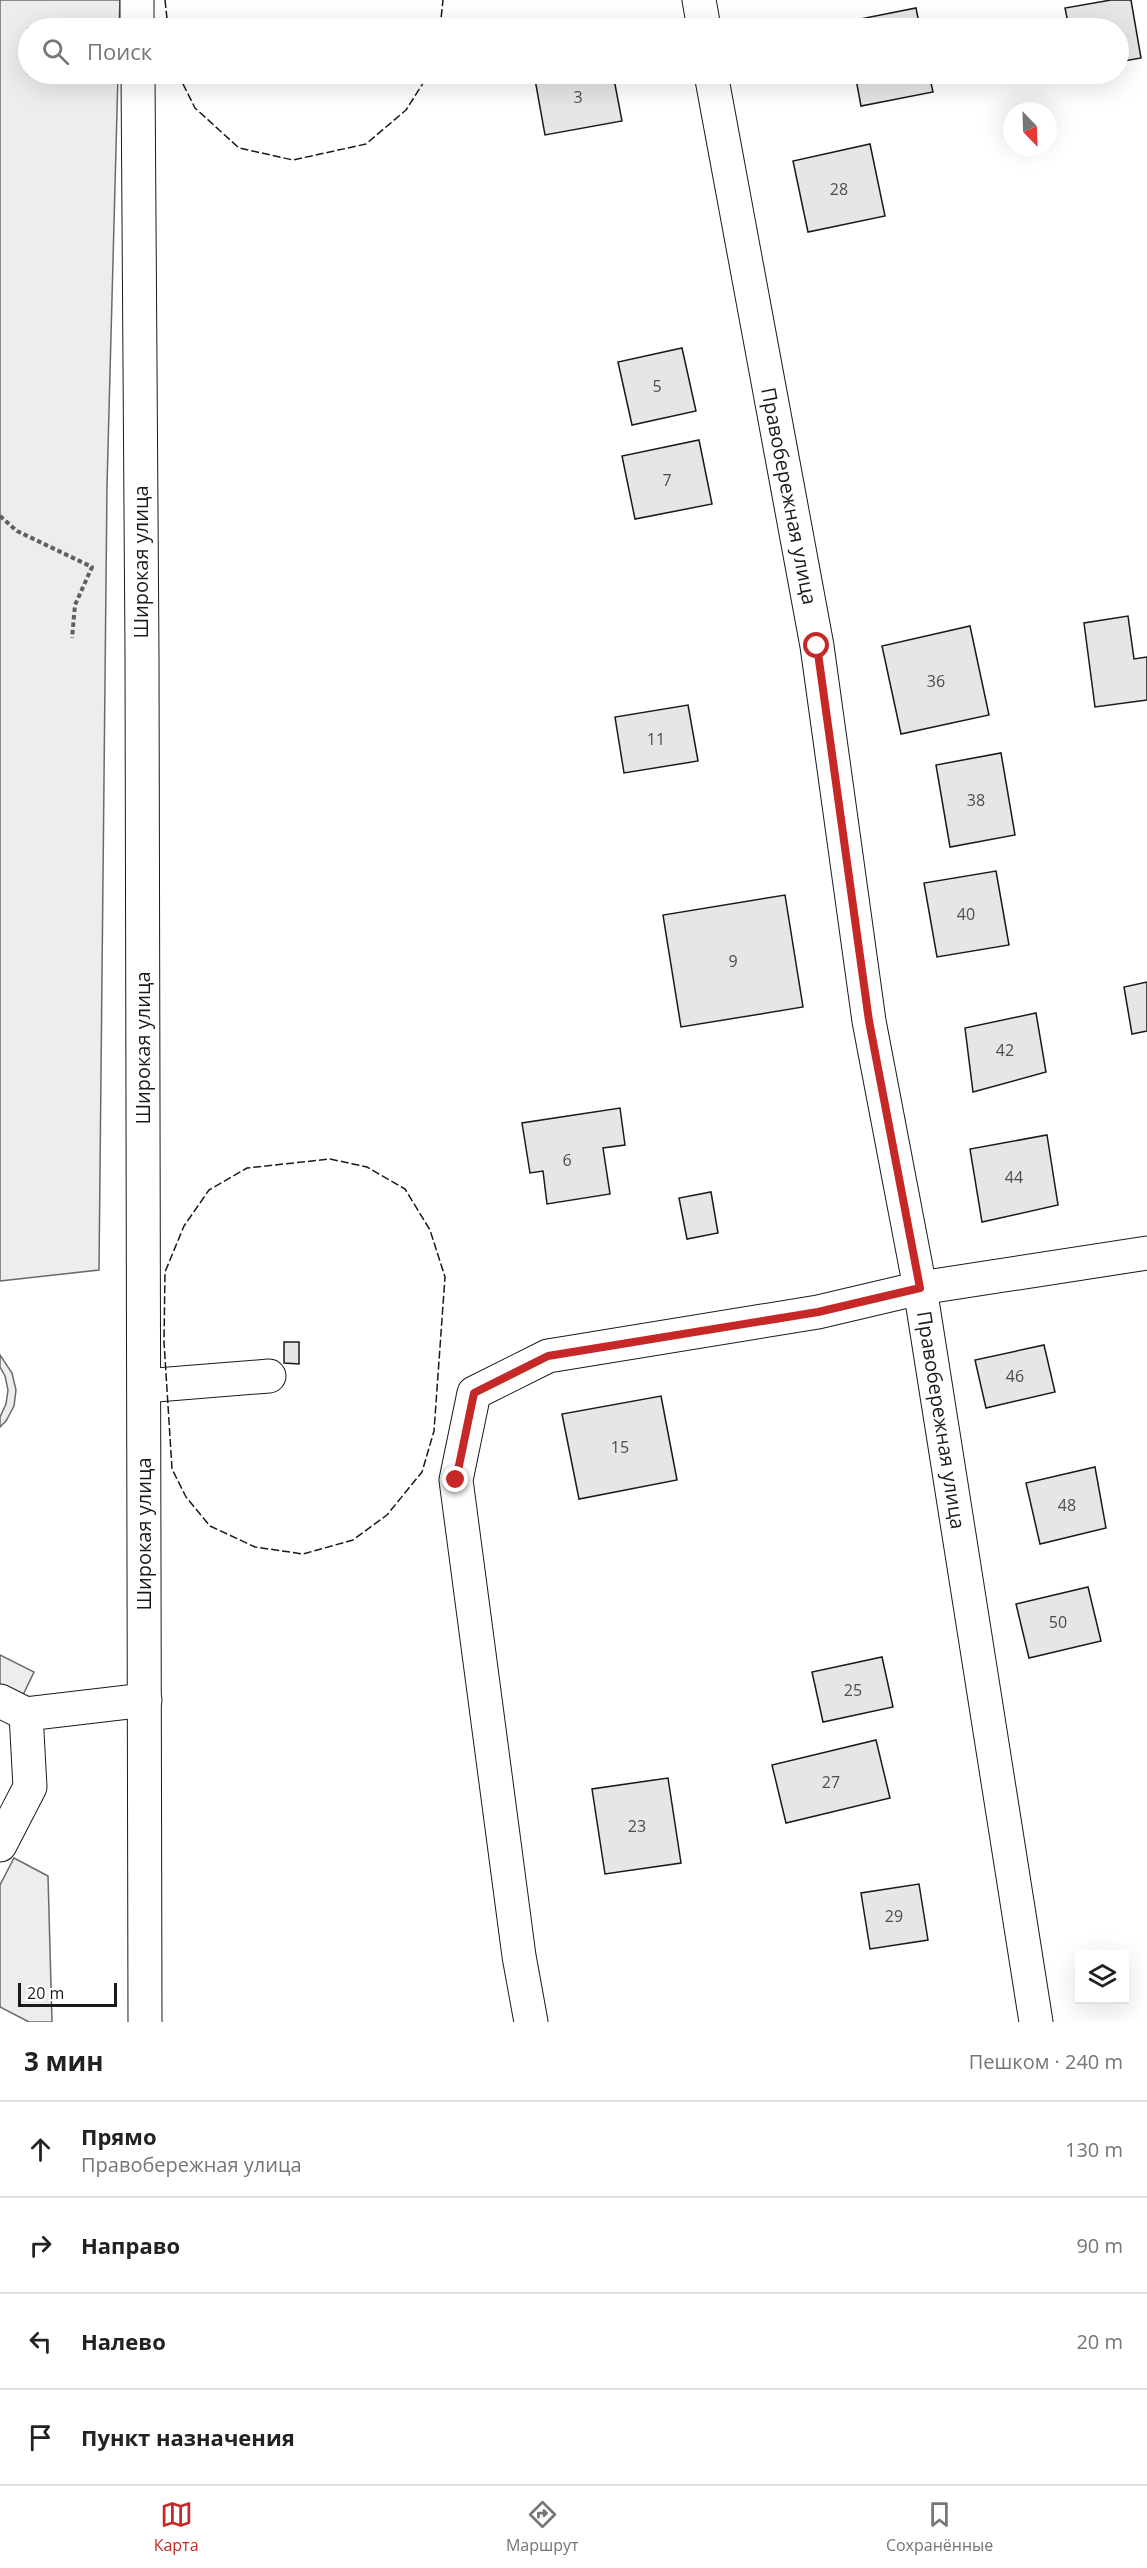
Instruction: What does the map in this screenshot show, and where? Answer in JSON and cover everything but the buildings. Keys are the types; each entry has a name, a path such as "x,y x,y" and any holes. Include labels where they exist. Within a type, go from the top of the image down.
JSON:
{"street":[{"path":"137,0 137,18"},
{"path":"699,0 702,18"},
{"name":"Широкая улица","path":"138,84 146,2022"},
{"name":"Правобережная улица","path":"713,84 817,646 869,1021 920,1288 1036,2022"},
{"path":"531,2022 519,1956 456,1480 474,1393 548,1356 818,1312 920,1288 1147,1253"},
{"path":"144,1386 268,1376"},
{"path":"0,1845 30,1787 13,1707 145,1700"}],"path":[{"path":"0,516 17,531 92,567 75,605 72,638"}],"shaded area":[{"path":"0,0 120,0 119,18 18,18 18,84 118,84 107,486 99,1270 0,1281"},
{"path":"0,1355 12,1373 16,1390 14,1406 0,1427 0,1417 6,1404 8,1390 0,1367"},
{"path":"0,1655 34,1672 22,1697 0,1686"},
{"path":"14,1858 48,1876 52,2022 29,2022 0,2007 0,1885"}],"fence":[{"path":"165,0 167,18"},
{"path":"441,18 443,0"},
{"path":"183,84 195,108 239,148 293,160 366,144 406,110 423,84"},
{"path":"330,1159 367,1167 405,1189 430,1230 445,1277 434,1431 422,1472 387,1515 353,1540 303,1554 255,1547 210,1526 186,1497 172,1469 164,1342 165,1272 184,1226 209,1190 247,1168 330,1159"}],"route":[{"path":"456,1480 474,1393 548,1356 818,1312 920,1288 869,1021 817,646"}]}
